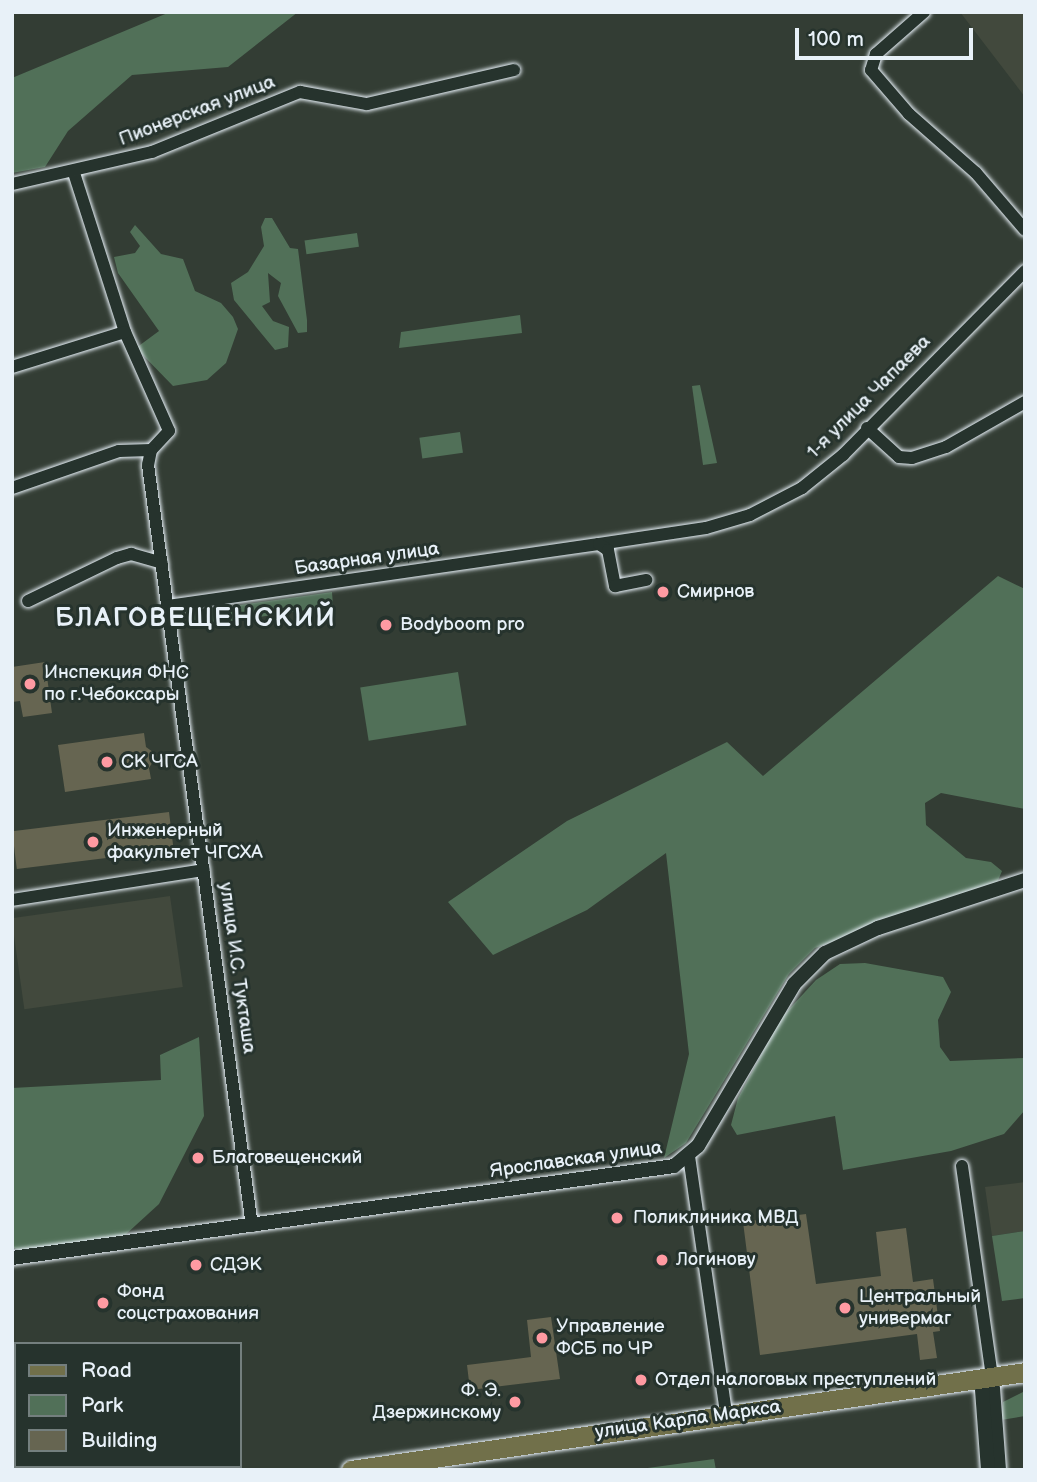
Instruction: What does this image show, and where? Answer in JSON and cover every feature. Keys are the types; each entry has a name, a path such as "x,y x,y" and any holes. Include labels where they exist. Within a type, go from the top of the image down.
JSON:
{"main road":[{"name":"улица Карла Маркса","path":"989,1385 1025,1372"},
{"name":"улица Карла Маркса","path":"351,1470 456,1460 989,1385 1025,1384"},
{"name":"улица Карла Маркса","path":"429,1470 456,1460"}],"street":[{"path":"925,12 876,54 871,70 894,96 976,173 1025,230"},
{"name":"Пионерская улица","path":"12,184 74,173 152,152 314,91 367,104 514,70"},
{"path":"12,488 120,451 150,450 169,431 125,332 74,173"},
{"name":"1-я улица Чапаева","path":"572,548 706,528 750,514 809,483 1025,271"},
{"path":"12,367 125,332"},
{"path":"867,428 899,457 912,458 946,447 1025,402"},
{"name":"улица И.С. Тукташа","path":"150,450 162,563 251,1226"},
{"path":"598,544 608,550 615,586 646,580"},
{"name":"Базарная улица","path":"168,606 572,548"},
{"path":"28,601 117,558 131,554 162,563"},
{"path":"12,900 204,870"},
{"name":"Ярославская улица","path":"12,1258 660,1170 689,1156 808,967 847,940 1025,880"},
{"path":"689,1156 727,1420"},
{"path":"962,1166 999,1470"},
{"path":"988,1470 989,1385"}],"shaded area":[{"path":"960,12 1025,12 1025,97"},
{"path":"170,896 183,987 24,1009 12,918"},
{"path":"1025,1182 1025,1231 992,1236 985,1187"}],"green space":[{"path":"170,12 298,12 228,67 132,75 68,131 45,167 12,173 12,78"},
{"path":"265,218 272,218 290,248 298,249 307,320 307,332 298,333 278,296 281,283 268,273 270,302 262,306 273,321 289,327 288,347 275,350 234,300 231,283 248,272 264,246 261,227"},
{"path":"135,225 161,254 183,259 195,291 221,303 233,317 238,329 226,363 207,380 173,386 136,348 159,331 118,273 114,257 135,253 140,246 130,232"},
{"path":"357,233 359,247 306,254 305,240"},
{"path":"520,315 522,333 399,348 401,332"},
{"path":"700,385 717,463 703,465 692,386"},
{"path":"460,432 463,453 422,459 419,438"},
{"path":"998,576 1025,589 1025,809 941,793 925,803 926,825 966,858 991,862 1002,871 997,883 815,948 789,974 686,1143 664,1158 689,1054 666,853 587,910 493,955 448,902 567,821 727,742 763,776"},
{"path":"332,592 333,606 192,627 187,620 191,612"},
{"path":"458,672 466,725 369,741 360,687"},
{"path":"865,963 943,977 951,992 938,1020 940,1047 950,1061 1025,1058 1025,1110 1004,1134 951,1151 843,1170 835,1116 737,1135 731,1125 738,1098 781,1018 816,980 840,964"},
{"path":"199,1037 204,1116 159,1204 124,1236 22,1251 12,1247 12,1088 161,1080 160,1055"},
{"path":"1025,1231 1025,1298 1002,1301 992,1236"},
{"path":"1025,1391 1025,1416 1001,1420 1003,1402"},
{"path":"714,1459 716,1470 633,1470"}],"building":[{"name":"Инспекция ФНС по г.Чебоксары","path":"45,662 52,713 23,717 20,701 12,702 12,667"},
{"name":"СК ЧГСА","path":"144,733 146,747 157,755 149,768 151,779 65,792 58,745"},
{"name":"Инженерный факультет ЧГСХА","path":"169,812 174,850 17,869 12,831"},
{"name":"Центральный универмаг","path":"806,1214 816,1284 881,1276 876,1232 906,1228 913,1282 933,1279 940,1331 933,1332 937,1358 920,1360 917,1334 760,1355 743,1222"},
{"name":"Управление ФСБ по ЧР","path":"551,1317 560,1379 470,1390 467,1365 531,1357 527,1320"}],"place":[{"name":"Смирнов","path":"663,592"},
{"name":"Bodyboom pro","path":"386,625"},
{"name":"Инспекция ФНС по г.Чебоксары","path":"30,684"},
{"name":"СК ЧГСА","path":"107,762"},
{"name":"Инженерный факультет ЧГСХА","path":"93,842"},
{"name":"Благовещенский","path":"198,1158"},
{"name":"Поликлиника МВД","path":"617,1218"},
{"name":"Логинову","path":"662,1260"},
{"name":"СДЭК","path":"196,1265"},
{"name":"Фонд соцстрахования","path":"103,1303"},
{"name":"Центральный универмаг","path":"845,1308"},
{"name":"Управление ФСБ по ЧР","path":"542,1338"},
{"name":"Отдел налоговых преступлений","path":"641,1380"},
{"name":"Ф. Э. Дзержинскому","path":"515,1402"}],"district":[{"name":"БЛАГОВЕЩЕНСКИЙ","path":"196,619"}]}
